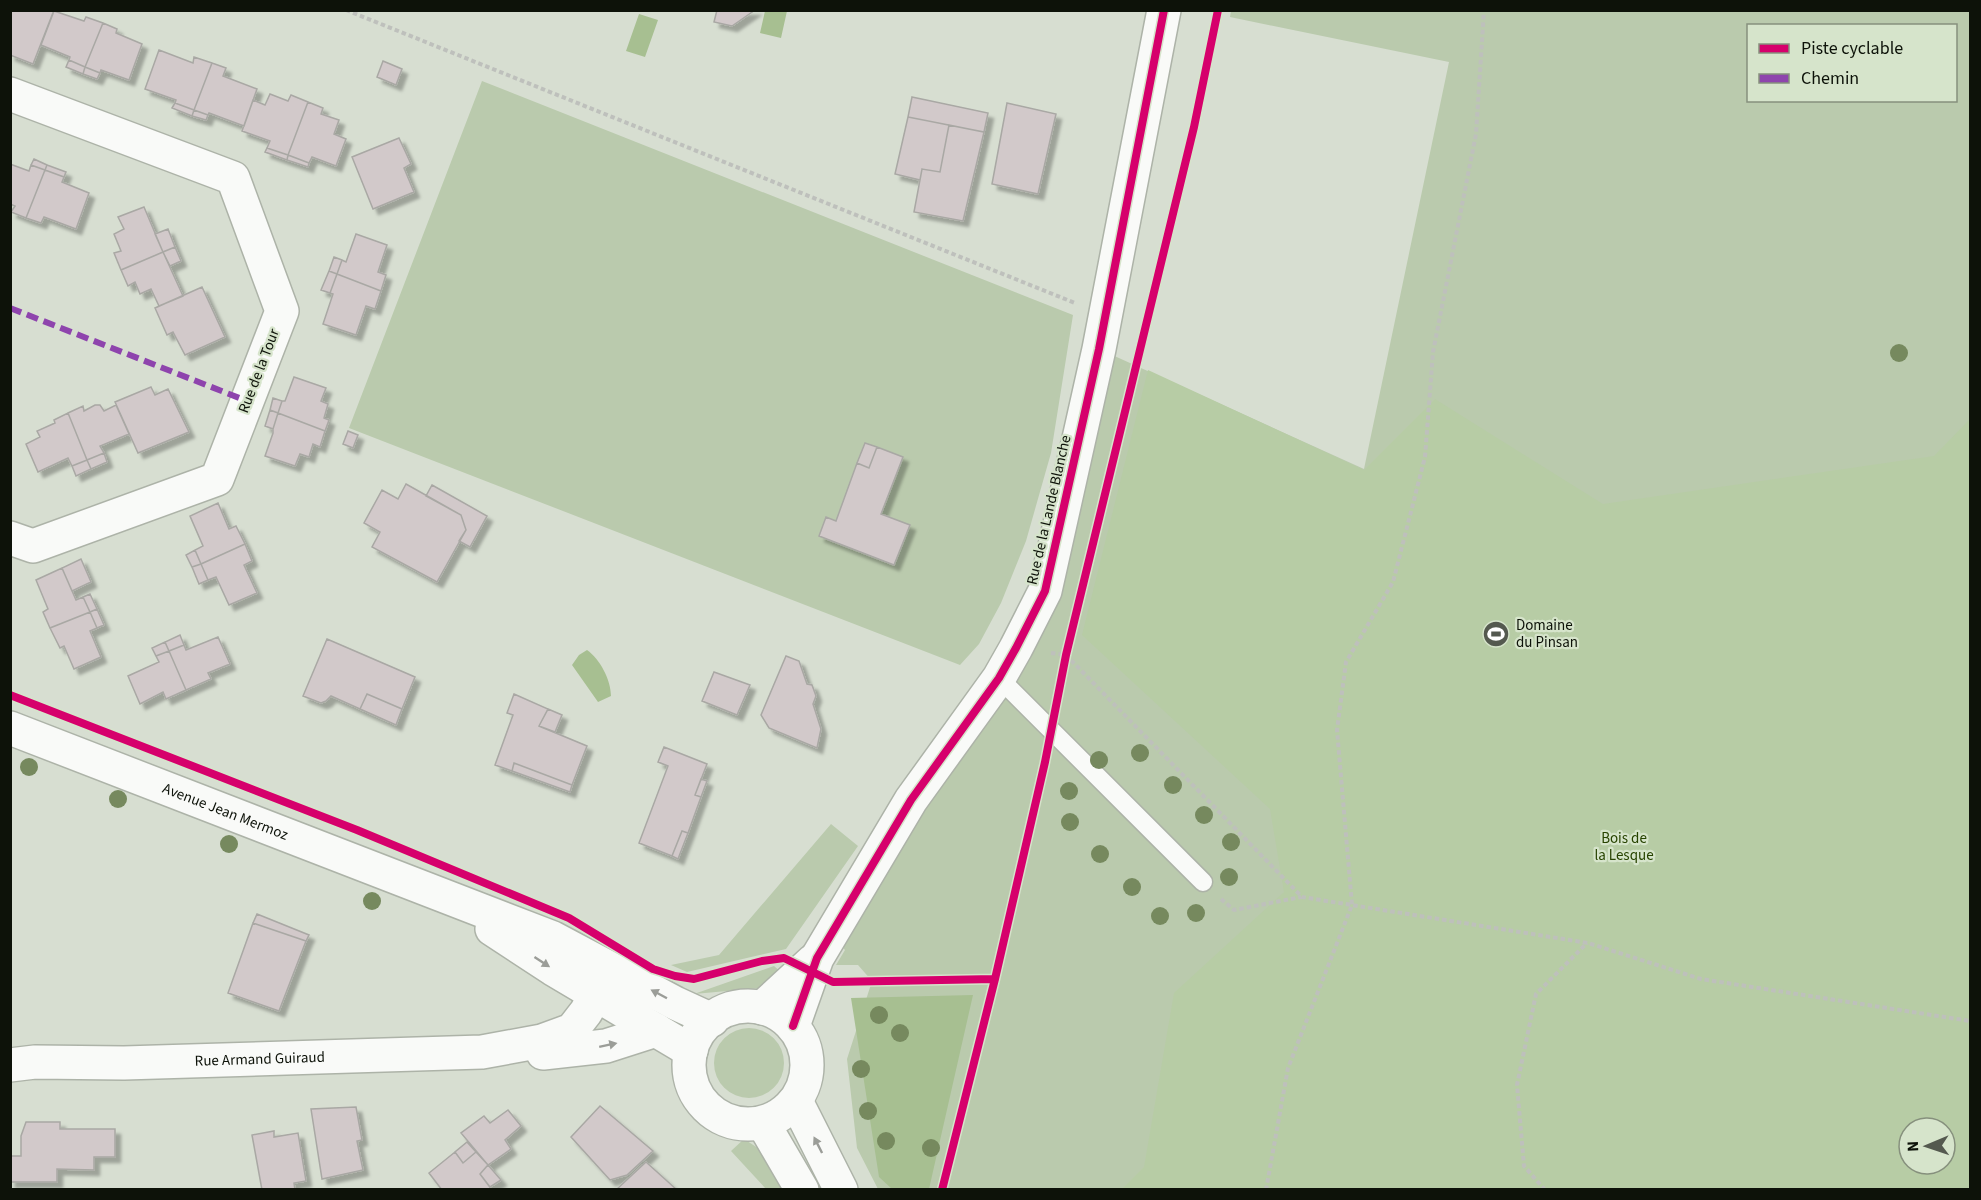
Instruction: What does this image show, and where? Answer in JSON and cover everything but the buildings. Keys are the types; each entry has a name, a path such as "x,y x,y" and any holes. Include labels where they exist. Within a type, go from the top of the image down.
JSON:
{"street":[{"name":"Rue de la Lande Blanche","path":"793,1026 817,958 911,800 999,678 1045,591 1106,315 1164,10"},
{"name":"Rue de la Tour","path":"10,94 233,178 282,311 217,479 33,546 10,538"},
{"name":"Avenue Jean Mermoz","path":"10,728 553,938 711,1020"},
{"name":"Avenue Jean Mermoz","path":"441,894 554,969 691,1051"},
{"name":"Rue de la Lande Blanche","path":"762,1008 817,958"},
{"name":"Rue Armand Guiraud","path":"10,1065 35,1062 124,1063 470,1052 542,1041 572,1030 596,994"},
{"path":"738,1007 762,1008 777,1013 793,1026 803,1043 807,1063 805,1083 796,1101 782,1115 763,1123 743,1125 725,1120 710,1111 698,1097 691,1080 689,1062 693,1044 703,1027 718,1014 738,1007"},
{"name":"Rue Armand Guiraud","path":"509,1047 537,1053 606,1046 656,1030"},
{"path":"796,1101 841,1190"},
{"path":"763,1123 801,1190"}],"lane":[{"path":"999,678 1203,882"}],"path":[{"path":"346,10 1106,315"},
{"path":"1266,1190 1288,1068 1352,904 1337,730 1346,662 1393,582 1425,457 1433,352 1476,134 1484,10"},
{"path":"1064,665 1068,643"},
{"path":"1016,648 1066,655 1302,897"},
{"path":"1203,882 1234,910 1302,897 1352,904 1588,943 1701,979 1971,1021"},
{"path":"1545,1190 1524,1166 1516,1085 1536,994 1588,943"}],"green space":[{"name":"Domaine du Pinsan","path":"1231,11 1970,11 1970,1189 878,1189 857,1148 847,1059 872,981 858,965 836,965 845,950 827,930 1045,591 1099,349 1364,469 1449,62 1230,17"},
{"path":"482,81 1073,315 1051,453 1026,541 1001,603 979,644 960,665 349,428"},
{"name":"Bois de la Lesque","path":"1148,370 1364,470 1435,399 1603,504 1934,456 1970,419 1970,1189 1122,1189 1144,1167 1174,993 1284,892 1270,809 1082,635"},
{"path":"831,824 858,846 786,949 687,972 671,965 719,955"},
{"path":"774,966 782,973 760,988 694,994"},
{"path":"742,1028 756,1028 769,1033 779,1043 784,1063 779,1083 769,1093 756,1098 742,1098 729,1093 719,1083 714,1070 714,1056 719,1043 729,1033"},
{"path":"744,1139 773,1158 788,1189 766,1189 731,1151"}],"shaded area":[{"path":"765,11 787,11 781,38 760,33"},
{"path":"639,14 658,20 645,57 626,51"},
{"path":"587,650 600,664 611,690 611,696 598,702 572,665 579,655"},
{"path":"973,995 929,1189 892,1189 879,1177 851,998"}],"marked path":[{"path":"10,308 247,401"}],"cycle path":[{"path":"793,1026 817,958 911,800 999,678 1045,591 1099,349 1164,10"},
{"path":"942,1190 995,979 1045,762 1066,655 1194,127 1218,10"},
{"path":"10,695 357,830 569,918 653,969 675,976 694,979 762,961 784,958 833,982 995,979"}],"place":[{"name":"Domaine du Pinsan","path":"1496,634"}]}
